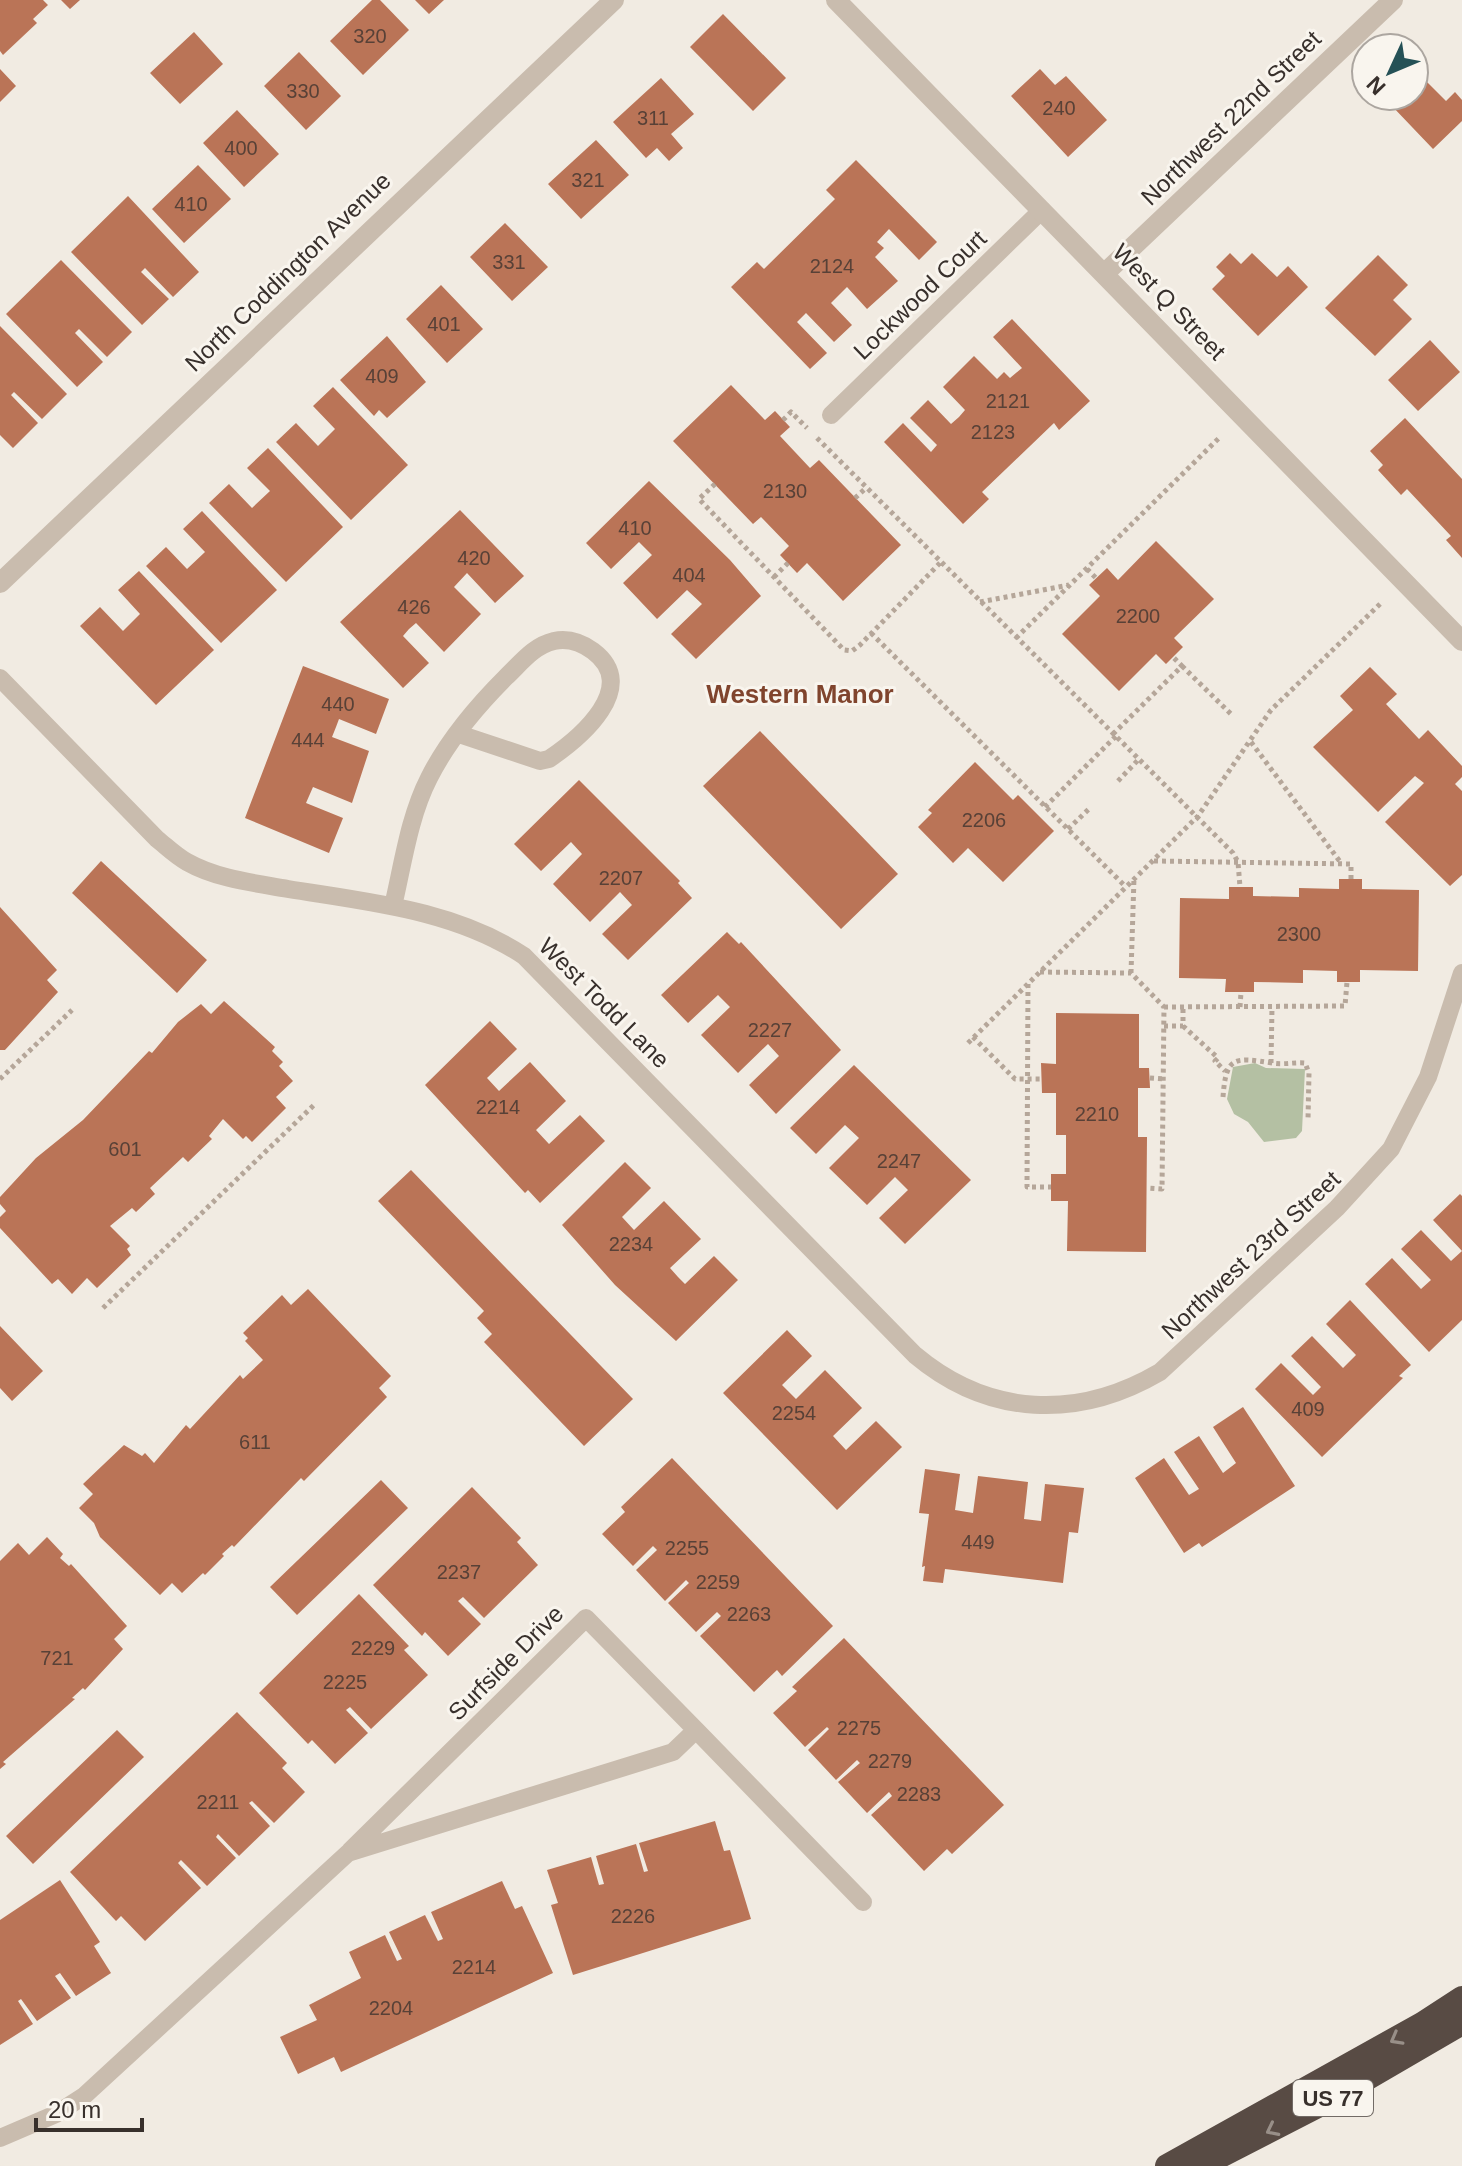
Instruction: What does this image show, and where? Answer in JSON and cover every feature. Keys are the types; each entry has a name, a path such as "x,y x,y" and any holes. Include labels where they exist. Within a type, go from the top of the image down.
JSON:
{"highway":[{"path":"1167,2166 1422,2024 1462,1998"},
{"name":"US 77","path":"1201,2166 1337,2096 1462,2023"}],"street":[{"name":"North Coddington Avenue","path":"0,583 614,0"},
{"name":"West Q Street","path":"836,0 1462,641"},
{"name":"Northwest 22nd Street","path":"1105,273 1393,0"}],"lane":[{"name":"Lockwood Court","path":"831,415 1042,210"},
{"path":"393,906 411,827 429,778 474,709 536,648 556,640 580,642 597,654 608,668 612,684 605,707 549,759 540,761 459,734"},
{"name":"West Todd Lane","path":"0,678 157,839 187,862 235,880 393,906 498,938 524,956 915,1355 951,1382"},
{"name":"Northwest 23rd Street","path":"951,1382 996,1398 1063,1407 1126,1388 1174,1362 1364,1181 1391,1149 1428,1077 1462,973"},
{"name":"Surfside Drive","path":"0,2138 56,2114 84,2096 348,1853 586,1618 863,1902"},
{"name":"Surfside Drive","path":"348,1853 673,1752 696,1730"}],"path":[{"path":"783,420 791,412 979,602 1198,816 1238,862 1240,887"},
{"path":"1016,638 1220,437"},
{"path":"715,484 699,499 844,650 852,651 940,563"},
{"path":"855,498 866,488"},
{"path":"774,577 788,563"},
{"path":"1087,569 1096,578"},
{"path":"979,602 1071,585"},
{"path":"968,1043 1198,816 1271,710 1381,603"},
{"path":"871,633 1126,887"},
{"path":"1173,657 1233,716"},
{"path":"1045,807 1182,666"},
{"path":"1251,742 1341,864"},
{"path":"1118,781 1139,759"},
{"path":"1068,829 1090,808"},
{"path":"1153,861 1351,864 1351,879"},
{"path":"1131,973 1134,878"},
{"path":"1039,972 1131,973 1164,1007 1162,1189 1147,1188"},
{"path":"1164,1007 1345,1006 1347,982"},
{"path":"1028,983 1027,1187 1051,1187"},
{"path":"1240,1007 1241,992"},
{"path":"1183,1007 1183,1026 1226,1072"},
{"path":"1271,1063 1272,1007"},
{"path":"0,1079 72,1010"},
{"path":"1164,1026 1183,1026"},
{"path":"973,1037 1015,1079 1042,1079"},
{"path":"1223,1097 1226,1072 1233,1061 1244,1058 1271,1063 1297,1062 1308,1067 1308,1120"},
{"path":"1150,1078 1164,1079"},
{"path":"103,1308 314,1105"}],"green space":[{"path":"1255,1063 1266,1068 1305,1069 1302,1131 1296,1138 1264,1142 1248,1122 1234,1114 1227,1099 1233,1067"}],"building":[{"path":"0,0 43,0 48,5 33,19 37,23 3,55 0,51"},
{"path":"61,0 80,0 70,9"},
{"path":"372,0 380,0 409,30 363,75 330,41"},
{"path":"415,0 444,0 429,14"},
{"path":"723,14 786,78 753,111 690,47"},
{"path":"194,32 223,64 180,104 150,73"},
{"path":"299,52 341,96 306,130 264,86"},
{"path":"0,69 16,86 0,102"},
{"path":"1040,69 1055,85 1066,76 1107,120 1068,157 1011,96"},
{"path":"661,78 694,114 671,134 683,148 669,161 657,148 646,158 613,122"},
{"path":"1430,85 1446,101 1455,92 1462,100 1462,121 1433,149 1398,112 1430,112"},
{"path":"237,110 279,154 244,187 203,143"},
{"path":"596,140 629,175 581,219 548,184"},
{"path":"856,160 937,242 919,260 889,229 877,242 884,248 875,257 898,281 867,309 847,287 831,303 852,325 834,342 806,313 797,322 827,353 810,369 731,287 757,262 764,269 835,199 826,190"},
{"path":"198,165 231,199 184,243 152,209"},
{"path":"128,196 199,272 173,297 145,268 141,272 169,299 142,325 71,252"},
{"path":"505,223 548,267 512,301 470,257"},
{"path":"1230,253 1241,264 1252,253 1277,277 1288,266 1308,287 1258,336 1212,289 1225,276 1216,267"},
{"path":"1378,255 1408,285 1393,300 1412,319 1375,356 1325,308"},
{"path":"61,260 132,332 107,357 79,329 75,333 103,362 77,387 6,314"},
{"path":"441,285 483,329 447,363 406,319"},
{"path":"1012,319 1090,401 1059,430 1054,423 982,492 989,499 963,524 884,442 903,423 931,452 937,445 910,418 928,400 951,424 959,417 965,410 943,387 974,356 997,379 1004,372 1010,378 1022,368 993,337"},
{"path":"0,326 67,394 42,419 14,392 11,395 38,423 13,448 0,435"},
{"path":"387,336 426,382 387,418 379,410 374,416 340,380"},
{"path":"1430,340 1460,372 1418,411 1388,380"},
{"path":"731,385 765,420 775,411 790,427 780,436 810,468 819,460 901,545 843,601 807,563 797,573 780,555 789,546 761,517 753,524 673,441"},
{"path":"333,387 408,465 351,520 276,442 296,423 318,446 335,429 313,406"},
{"path":"1405,418 1462,479 1462,558 1446,540 1451,536 1407,489 1401,495 1378,470 1383,465 1370,451"},
{"path":"268,448 343,527 286,582 209,503 229,484 252,508 270,491 247,468"},
{"path":"649,481 730,560 761,596 696,659 671,634 702,604 687,590 657,619 623,583 652,555 639,542 611,569 586,543"},
{"path":"460,510 524,576 495,603 467,573 454,587 481,614 444,652 416,623 409,629 403,636 429,663 403,688 340,622"},
{"path":"202,511 277,590 221,643 146,566 166,547 187,569 205,552 183,529"},
{"path":"1156,541 1214,599 1174,638 1183,647 1166,664 1156,654 1119,691 1062,634 1100,596 1089,585 1107,568 1118,580"},
{"path":"139,571 214,650 156,705 80,626 100,607 123,631 140,614 118,590"},
{"path":"303,666 389,699 376,734 339,719 332,737 369,751 352,803 313,787 306,803 343,818 329,853 245,818"},
{"path":"1370,667 1397,694 1386,704 1419,739 1428,730 1462,766 1462,777 1455,784 1462,791 1462,875 1450,886 1385,822 1424,783 1415,776 1378,812 1313,747 1353,710 1340,696"},
{"path":"760,731 898,874 841,929 703,786"},
{"path":"975,762 1013,800 1018,795 1054,831 1003,882 968,848 953,863 918,827 932,813 928,810"},
{"path":"579,780 680,881 678,883 692,898 628,960 602,934 632,905 620,892 590,922 553,884 582,854 571,842 541,871 514,844"},
{"path":"101,861 207,960 177,993 72,893"},
{"path":"1339,879 1362,879 1362,889 1419,890 1418,971 1360,970 1360,982 1337,982 1337,971 1303,970 1303,983 1254,982 1254,992 1225,992 1226,979 1179,978 1180,898 1229,899 1229,887 1253,887 1253,896 1299,897 1299,888 1339,889"},
{"path":"0,907 57,970 47,980 58,992 5,1050 0,1050"},
{"path":"727,932 739,944 741,942 841,1050 776,1114 749,1085 779,1056 768,1044 738,1073 701,1035 730,1007 718,995 688,1023 661,995"},
{"path":"224,1001 275,1047 272,1051 283,1062 279,1066 293,1081 276,1097 286,1108 252,1142 246,1136 243,1139 223,1119 209,1136 212,1139 188,1162 183,1157 150,1188 155,1194 136,1212 132,1208 110,1226 130,1246 127,1249 131,1255 97,1288 87,1278 72,1294 58,1279 52,1284 0,1228 0,1217 6,1211 0,1204 0,1197 36,1158 83,1120 149,1051 152,1053 178,1022 201,1004 211,1014"},
{"path":"1056,1013 1139,1014 1139,1068 1149,1068 1150,1088 1138,1088 1138,1137 1147,1137 1146,1252 1067,1251 1068,1201 1051,1201 1051,1174 1066,1174 1066,1135 1056,1135 1056,1093 1042,1093 1041,1063 1056,1064"},
{"path":"490,1021 517,1049 487,1078 499,1091 530,1062 566,1101 536,1130 549,1144 580,1115 605,1141 540,1203 528,1190 525,1193 425,1085"},
{"path":"854,1065 971,1180 905,1244 879,1218 908,1190 895,1177 867,1205 829,1168 859,1138 845,1125 816,1154 790,1128"},
{"path":"625,1162 651,1188 622,1217 634,1230 664,1201 701,1239 670,1268 678,1277 685,1284 714,1256 738,1280 676,1341 615,1285 562,1225"},
{"path":"411,1170 633,1399 584,1446 484,1342 492,1334 477,1318 484,1311 378,1201"},
{"path":"1460,1194 1462,1196 1462,1251 1433,1220"},
{"path":"1421,1230 1451,1261 1462,1251 1462,1320 1429,1352 1365,1284 1392,1258 1421,1289 1431,1280 1401,1249"},
{"path":"308,1289 391,1376 379,1388 387,1397 304,1481 301,1478 234,1547 232,1545 222,1554 224,1556 205,1575 203,1573 182,1593 172,1583 160,1595 100,1537 94,1523 79,1508 93,1494 83,1484 124,1445 142,1456 145,1453 154,1463 186,1425 190,1429 240,1375 243,1379 263,1360 245,1341 248,1338 243,1333 282,1295 291,1305"},
{"path":"1350,1300 1411,1365 1399,1376 1403,1378 1322,1457 1255,1389 1281,1363 1313,1395 1321,1387 1291,1356 1312,1336 1343,1368 1356,1355 1326,1324"},
{"path":"0,1326 43,1371 12,1401 0,1388"},
{"path":"787,1330 812,1356 782,1385 796,1399 825,1370 862,1408 833,1436 846,1450 876,1421 902,1447 837,1510 723,1393"},
{"path":"1243,1407 1295,1486 1202,1547 1199,1543 1184,1553 1135,1478 1164,1458 1189,1495 1199,1489 1174,1452 1199,1436 1223,1473 1236,1463 1213,1427"},
{"path":"672,1458 833,1626 782,1676 777,1670 754,1692 700,1636 721,1616 717,1612 696,1632 668,1603 689,1583 686,1580 665,1601 636,1570 657,1550 653,1546 633,1566 602,1534 625,1512 621,1507"},
{"path":"925,1469 960,1474 955,1510 973,1513 978,1476 1028,1482 1024,1519 1041,1521 1045,1484 1084,1488 1078,1533 1069,1532 1063,1583 945,1569 943,1583 923,1581 929,1514 919,1513"},
{"path":"381,1480 408,1508 297,1615 270,1587"},
{"path":"472,1487 521,1538 517,1542 538,1565 484,1618 463,1597 458,1601 481,1624 448,1656 425,1632 422,1636 373,1585"},
{"path":"47,1537 63,1554 60,1558 69,1566 71,1564 127,1626 114,1639 123,1649 85,1690 83,1688 72,1698 75,1699 3,1762 6,1764 0,1769 0,1561 18,1543 29,1555"},
{"path":"359,1594 409,1646 404,1650 428,1675 371,1729 350,1707 346,1710 368,1733 335,1764 312,1740 308,1744 259,1693"},
{"path":"844,1638 1004,1805 952,1854 947,1849 924,1871 871,1815 892,1796 889,1792 867,1813 838,1782 860,1763 857,1760 836,1780 808,1750 829,1729 827,1727 805,1747 773,1713 797,1691 792,1687"},
{"path":"237,1712 287,1763 282,1768 305,1792 274,1823 252,1801 249,1803 270,1826 239,1856 218,1834 216,1837 236,1858 207,1886 181,1860 178,1863 201,1888 145,1941 121,1916 116,1921 70,1872"},
{"path":"117,1730 144,1757 33,1864 6,1836"},
{"path":"715,1821 724,1851 730,1850 751,1919 573,1975 551,1905 558,1903 547,1870 591,1857 599,1885 604,1884 596,1856 636,1844 644,1872 648,1871 639,1843"},
{"path":"60,1880 100,1942 94,1946 111,1973 76,1996 60,1973 55,1976 71,1998 37,2021 21,1999 18,2001 33,2024 0,2045 0,1920"},
{"path":"502,1881 515,1909 522,1906 553,1973 341,2072 334,2057 298,2074 280,2037 317,2020 309,2005 361,1978 349,1952 385,1935 397,1961 402,1959 389,1932 425,1915 438,1941 443,1939 431,1912"}],"district":[{"name":"Western Manor","path":"800,694"}]}
